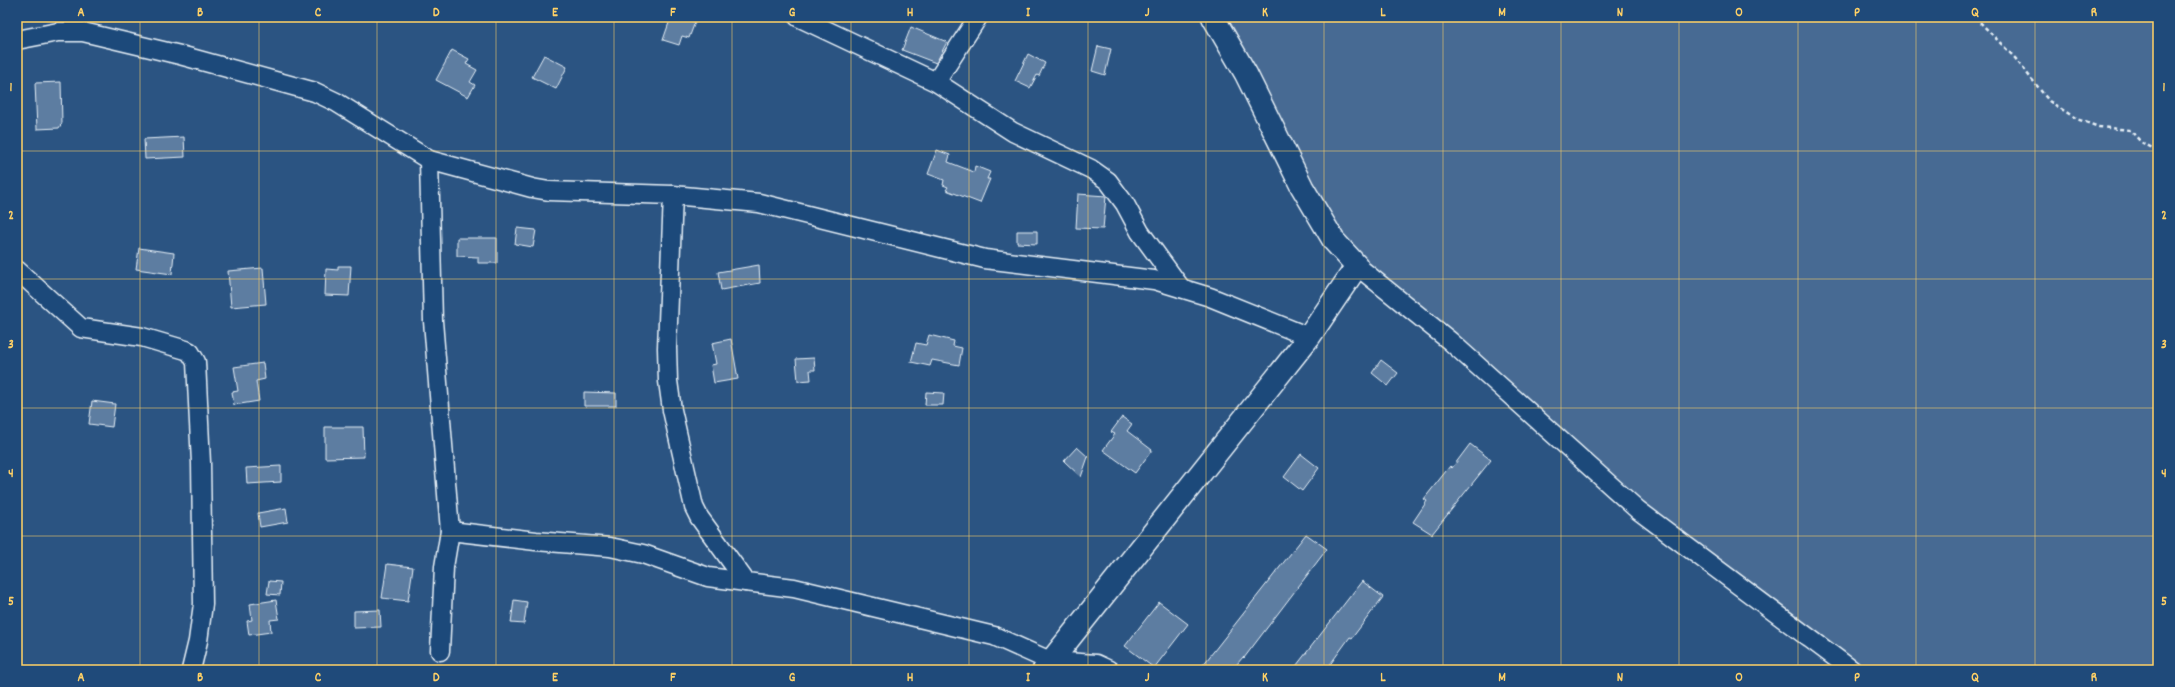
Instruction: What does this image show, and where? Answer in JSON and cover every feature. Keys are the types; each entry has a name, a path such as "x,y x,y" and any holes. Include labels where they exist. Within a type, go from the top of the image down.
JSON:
{"street":[{"path":"798,17 936,82 1013,132 1091,169 1108,182 1125,204 1140,232 1181,288"},
{"path":"936,82 978,17"},
{"path":"1213,17 1246,74 1302,187 1334,241 1357,266 1450,341 1638,510 1852,670"},
{"path":"17,40 58,32 83,32 180,55 316,92 336,102 429,160 549,191 673,195 759,202 985,259 1154,280 1210,297 1309,336"},
{"path":"429,160 433,321 450,531 444,567 440,651"},
{"path":"673,195 667,348 668,381 672,410 697,512 746,582"},
{"path":"1047,666 1309,336 1357,266"},
{"path":"17,270 81,328 142,337 186,350 190,352 196,362 201,462 203,604 198,641 191,670"},
{"path":"450,531 536,542 610,547 643,554 708,577 794,588 994,636 1047,666 1096,664 1109,670"}],"path":[{"path":"1975,17 2015,58 2049,101 2077,119 2099,127 2130,130 2141,142 2158,151"}],"shaded area":[{"path":"1213,17 2158,17 2158,670 1852,670 1638,510 1357,266"}],"building":[{"path":"671,17 680,17 695,22 689,38 682,36 679,45 663,40"},
{"path":"911,27 947,42 936,63 902,50"},
{"path":"1098,46 1111,49 1105,75 1092,71"},
{"path":"452,50 469,59 466,64 477,70 470,82 475,85 468,97 436,80"},
{"path":"1028,54 1045,63 1039,76 1037,75 1030,88 1015,81"},
{"path":"544,55 567,67 556,89 532,77"},
{"path":"61,82 62,123 59,128 37,129 35,83"},
{"path":"184,137 185,157 145,159 144,139"},
{"path":"937,150 950,155 948,162 974,172 975,166 990,172 987,179 990,179 980,203 946,190 948,187 943,185 944,180 928,174"},
{"path":"1078,194 1106,196 1103,229 1076,228"},
{"path":"517,228 536,230 533,247 515,244"},
{"path":"1017,231 1037,231 1037,244 1017,243"},
{"path":"457,238 497,238 497,263 478,263 478,257 457,256"},
{"path":"139,248 174,253 172,274 136,269"},
{"path":"759,265 760,283 721,290 718,272"},
{"path":"338,266 351,266 349,296 325,295 326,269 338,270"},
{"path":"263,268 266,304 231,307 228,271"},
{"path":"929,335 954,341 953,346 962,348 959,365 932,360 930,366 911,362 916,343 926,345"},
{"path":"731,339 738,379 714,383 711,365 716,364 712,343"},
{"path":"814,358 815,370 810,370 811,380 798,381 796,359"},
{"path":"1381,360 1398,373 1388,386 1372,373"},
{"path":"263,363 265,379 256,381 259,401 234,405 232,392 238,391 234,367"},
{"path":"584,392 616,393 616,406 584,406"},
{"path":"926,392 944,393 943,405 925,405"},
{"path":"92,401 115,404 112,427 89,424"},
{"path":"1122,417 1132,424 1127,431 1152,450 1135,473 1103,450 1115,434 1111,432"},
{"path":"325,427 363,427 364,457 325,458"},
{"path":"1470,444 1491,460 1432,534 1413,522 1427,501 1424,499 1450,466 1452,468"},
{"path":"1077,447 1088,457 1081,477 1064,461"},
{"path":"1301,454 1319,468 1302,491 1284,477"},
{"path":"281,466 281,482 247,484 246,468"},
{"path":"286,508 288,522 260,527 258,513"},
{"path":"1306,534 1327,549 1244,658 1243,657 1232,670 1199,670"},
{"path":"387,564 413,567 408,601 382,598"},
{"path":"269,581 281,582 280,595 267,594"},
{"path":"1362,581 1383,597 1352,638 1350,637 1326,670 1293,670"},
{"path":"276,600 279,619 270,620 271,632 249,635 247,621 252,620 250,604"},
{"path":"514,600 527,602 524,624 511,623"},
{"path":"1159,602 1188,624 1154,668 1125,646"},
{"path":"380,610 381,627 354,628 354,611"}]}
